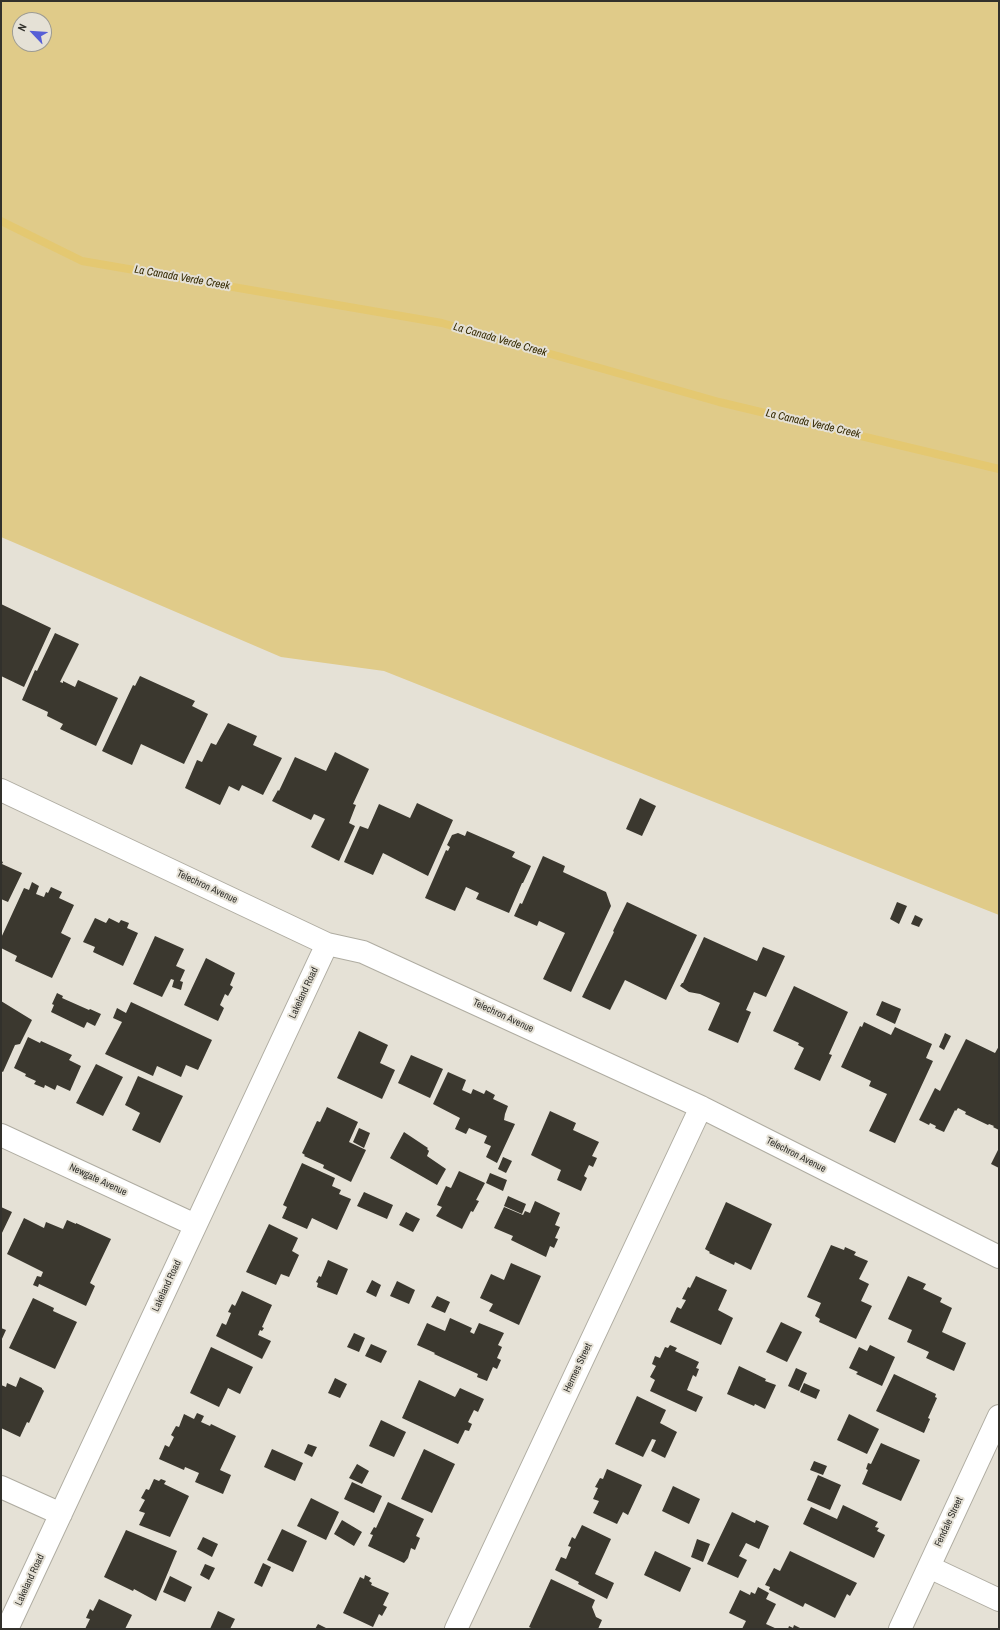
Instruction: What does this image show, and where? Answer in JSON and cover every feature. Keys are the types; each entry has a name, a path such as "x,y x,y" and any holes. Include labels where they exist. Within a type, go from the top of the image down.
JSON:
{"street":[{"name":"Telechron Avenue","path":"1,790 326,944 363,952 700,1107 999,1257"},
{"name":"Lakeland Road","path":"7,1629 326,944"},
{"name":"Hermes Street","path":"456,1629 700,1107"},
{"name":"Newgate Avenue","path":"1,1135 195,1225"},
{"name":"Fendale Street","path":"900,1629 999,1416"},
{"path":"1,1487 60,1514"},
{"path":"929,1567 999,1600"}],"shaded area":[{"path":"1,1 999,1 999,915 384,671 281,657 1,537"}],"building":[{"path":"1,604 51,628 24,687 1,676"},
{"path":"55,633 79,644 60,682 63,683 63,681 75,687 78,680 118,698 96,746 60,729 63,724 47,716 48,712 22,700 35,670 37,671"},
{"path":"140,676 195,701 192,706 208,714 184,764 141,744 132,765 102,751 133,685 135,686"},
{"path":"228,723 257,736 253,745 282,758 263,795 242,785 239,791 229,786 220,805 185,788 197,760 202,762 211,743 216,745"},
{"path":"335,752 369,769 353,804 356,805 349,823 355,826 339,861 311,847 325,819 314,814 311,820 272,801 278,790 279,791 295,757 326,771"},
{"path":"640,798 656,806 642,836 626,829"},
{"path":"417,803 453,820 428,876 383,853 373,875 344,862 360,826 368,829 379,804 410,818"},
{"path":"467,831 515,852 512,857 531,866 509,913 476,899 479,893 466,887 455,911 425,898 446,850 448,851 450,847 447,845 452,835 458,833 465,836"},
{"path":"543,856 565,866 563,872 606,892 611,906 571,992 543,979 565,933 539,921 537,926 514,916 520,903 522,904"},
{"path":"1,861 3,862 2,864 22,873 8,902 1,899"},
{"path":"32,882 39,886 36,894 44,897 46,892 48,893 51,887 62,892 59,898 74,905 61,933 71,938 52,978 15,961 17,956 1,948 1,938 24,888 29,890"},
{"path":"627,902 697,935 666,1000 625,980 610,1010 582,997"},
{"path":"897,902 907,906 899,924 890,919"},
{"path":"915,915 923,919 919,927 911,924"},
{"path":"95,918 106,923 109,918 119,923 121,920 129,923 127,928 138,933 123,966 93,952 95,947 83,942"},
{"path":"155,936 184,949 176,966 185,970 180,981 183,982 181,990 172,987 174,980 171,979 162,997 133,984"},
{"path":"704,937 757,961 763,947 785,956 766,997 754,992 746,1010 751,1012 738,1043 708,1030 720,1003 700,994 689,992 680,986 683,983"},
{"path":"206,958 235,973 230,985 233,987 228,996 225,994 220,1005 224,1008 218,1021 184,1005"},
{"path":"794,986 848,1012 829,1054 832,1055 820,1081 794,1069 804,1048 798,1045 799,1043 773,1031"},
{"path":"57,993 63,996 62,998 101,1014 95,1026 87,1022 84,1028 51,1012 54,1005 52,1004"},
{"path":"1,1001 32,1020 20,1044 15,1045 3,1072 1,1071"},
{"path":"882,1001 901,1009 895,1024 876,1015"},
{"path":"131,1002 212,1040 198,1070 186,1065 181,1077 157,1066 153,1076 105,1054 122,1022 113,1018 117,1008 126,1013"},
{"path":"864,1022 891,1035 895,1027 932,1044 926,1058 933,1061 895,1143 869,1131 887,1094 869,1086 871,1081 841,1067 860,1026 862,1027"},
{"path":"359,1031 388,1045 380,1063 395,1070 382,1099 337,1078"},
{"path":"945,1033 951,1036 944,1050 939,1047"},
{"path":"28,1037 40,1043 41,1041 72,1055 69,1060 81,1066 70,1091 57,1085 55,1090 45,1085 44,1088 34,1084 36,1081 25,1076 26,1074 14,1068"},
{"path":"966,1039 995,1053 999,1046 999,1130 993,1127 994,1126 988,1125 965,1114 966,1112 958,1108 956,1111 955,1110 944,1132 935,1128 936,1126 930,1123 929,1125 919,1120 935,1088 940,1091"},
{"path":"411,1055 443,1069 430,1098 398,1083"},
{"path":"96,1064 123,1077 103,1116 76,1103"},
{"path":"448,1072 466,1080 462,1090 471,1094 473,1089 484,1094 486,1090 495,1095 493,1099 508,1106 504,1120 515,1124 497,1163 486,1157 491,1146 484,1143 487,1136 469,1128 466,1134 455,1129 460,1118 433,1104"},
{"path":"138,1076 183,1096 160,1143 132,1130 140,1113 125,1105"},
{"path":"327,1107 358,1122 349,1142 366,1150 351,1182 323,1168 324,1165 304,1156 305,1155 302,1153 317,1121 320,1122"},
{"path":"550,1111 576,1123 573,1130 599,1142 592,1156 597,1158 593,1167 589,1165 584,1176 587,1178 581,1191 557,1180 561,1170 531,1155"},
{"path":"359,1128 370,1133 364,1148 353,1142"},
{"path":"404,1132 428,1148 427,1149 429,1151 427,1156 446,1169 437,1185 390,1158"},
{"path":"999,1148 999,1168 991,1164"},
{"path":"503,1157 512,1161 506,1173 498,1169"},
{"path":"302,1163 335,1178 332,1186 341,1190 339,1194 351,1199 337,1230 312,1218 307,1229 282,1218 287,1207 283,1205"},
{"path":"459,1171 485,1183 476,1200 479,1201 473,1212 471,1211 462,1229 436,1216 442,1207 437,1205 446,1186 451,1188"},
{"path":"490,1173 507,1180 503,1191 486,1183"},
{"path":"364,1192 393,1205 387,1219 357,1206"},
{"path":"508,1196 526,1204 522,1214 504,1206"},
{"path":"535,1201 560,1213 555,1225 560,1227 555,1238 558,1239 554,1248 550,1246 546,1257 511,1240 513,1236 494,1228 504,1207 523,1215 525,1211 530,1213"},
{"path":"726,1202 772,1224 751,1270 735,1262 734,1265 709,1253 710,1252 705,1249"},
{"path":"1,1207 12,1212 1,1235"},
{"path":"406,1212 420,1219 413,1232 399,1225"},
{"path":"24,1218 44,1228 46,1222 63,1229 67,1220 111,1239 90,1283 95,1286 86,1306 39,1284 38,1287 33,1285 37,1276 41,1277 43,1272 7,1254"},
{"path":"269,1224 298,1238 292,1251 299,1255 289,1277 281,1274 276,1285 246,1272"},
{"path":"831,1245 844,1250 845,1247 856,1252 854,1255 868,1261 859,1279 869,1284 861,1301 872,1306 856,1339 819,1322 820,1319 815,1316 821,1303 807,1297"},
{"path":"328,1260 348,1269 337,1295 317,1287 318,1283 316,1282 319,1276 321,1277"},
{"path":"511,1263 541,1276 519,1325 489,1311 493,1304 480,1298 491,1274 504,1280"},
{"path":"696,1276 727,1290 718,1310 733,1318 721,1345 670,1322 677,1307 681,1309 686,1300 682,1299"},
{"path":"908,1276 926,1284 923,1289 942,1298 940,1302 952,1308 942,1332 966,1343 954,1371 926,1358 929,1352 907,1342 912,1330 888,1319"},
{"path":"372,1280 381,1285 376,1297 366,1292"},
{"path":"397,1281 415,1290 409,1304 390,1296"},
{"path":"242,1291 272,1305 262,1327 264,1328 262,1331 260,1330 258,1335 271,1341 262,1359 216,1336 222,1323 226,1325 231,1313 228,1312 232,1304 235,1306"},
{"path":"437,1296 450,1302 445,1313 431,1307"},
{"path":"33,1298 54,1308 53,1311 77,1322 55,1369 9,1348"},
{"path":"450,1318 472,1328 470,1332 474,1334 479,1323 504,1333 498,1345 502,1347 497,1358 501,1360 497,1369 493,1367 487,1381 477,1377 478,1374 417,1345 427,1323 445,1331"},
{"path":"781,1322 802,1332 787,1362 766,1352"},
{"path":"1,1328 6,1330 1,1341"},
{"path":"354,1333 365,1338 359,1352 347,1347"},
{"path":"371,1344 387,1351 381,1363 365,1356"},
{"path":"670,1345 677,1348 675,1351 699,1362 696,1368 699,1369 696,1377 693,1375 687,1390 703,1397 696,1412 650,1391 655,1380 650,1377 656,1366 652,1364 655,1356 660,1358 665,1347 668,1348"},
{"path":"870,1345 895,1357 882,1386 856,1374 858,1372 849,1368 859,1347 867,1351"},
{"path":"211,1347 253,1367 240,1394 228,1388 219,1407 190,1393"},
{"path":"739,1366 766,1379 765,1381 776,1385 765,1409 755,1404 754,1406 727,1394"},
{"path":"796,1368 807,1373 799,1391 788,1386"},
{"path":"894,1374 936,1394 935,1397 937,1398 928,1418 930,1419 924,1433 876,1411"},
{"path":"20,1377 42,1388 44,1391 29,1423 27,1422 20,1437 1,1428 1,1385 6,1387 7,1383 16,1387"},
{"path":"335,1378 347,1384 340,1398 328,1393"},
{"path":"419,1380 455,1397 460,1388 484,1399 478,1412 474,1410 468,1422 472,1424 469,1431 465,1430 458,1444 402,1418"},
{"path":"804,1383 820,1390 816,1399 800,1392"},
{"path":"637,1396 666,1410 660,1423 677,1432 665,1458 651,1451 656,1440 652,1439 643,1457 615,1444"},
{"path":"197,1413 204,1416 201,1422 210,1426 211,1424 236,1436 220,1470 231,1475 223,1494 195,1482 199,1473 185,1467 184,1470 159,1459 165,1445 169,1447 174,1437 171,1435 176,1426 179,1427 184,1414 194,1419"},
{"path":"849,1414 879,1429 867,1454 837,1440"},
{"path":"381,1420 406,1432 394,1457 369,1446"},
{"path":"881,1443 920,1460 901,1501 862,1484 868,1470 866,1469 868,1463 871,1464"},
{"path":"308,1444 317,1447 312,1457 304,1453"},
{"path":"272,1449 303,1463 295,1481 264,1467"},
{"path":"424,1449 455,1464 432,1513 401,1499"},
{"path":"814,1461 827,1466 823,1475 810,1470"},
{"path":"357,1464 369,1471 362,1484 349,1478"},
{"path":"607,1469 642,1485 628,1515 623,1512 617,1524 593,1513 599,1501 593,1499 598,1488 595,1487 600,1478 603,1479"},
{"path":"818,1475 841,1485 830,1510 807,1500"},
{"path":"154,1479 166,1481 164,1484 189,1496 170,1537 139,1525 145,1513 139,1511 145,1500 141,1498 146,1489 149,1490"},
{"path":"352,1482 382,1496 374,1513 344,1499"},
{"path":"673,1486 700,1499 689,1524 662,1511"},
{"path":"311,1498 339,1512 326,1540 297,1526"},
{"path":"388,1502 424,1519 416,1536 420,1538 415,1550 411,1548 408,1558 404,1563 368,1546 373,1535 370,1534 374,1527 376,1528"},
{"path":"843,1505 878,1522 875,1527 879,1528 877,1531 885,1535 874,1558 803,1524 811,1507 837,1519"},
{"path":"732,1512 755,1523 756,1520 769,1526 759,1549 746,1543 739,1556 747,1560 738,1578 707,1564"},
{"path":"342,1520 362,1532 354,1546 334,1534"},
{"path":"582,1525 611,1539 595,1574 614,1583 607,1599 578,1584 579,1582 555,1570 561,1557 566,1559 571,1547 568,1546 572,1537 575,1539"},
{"path":"282,1529 307,1541 293,1572 267,1560"},
{"path":"126,1530 177,1551 156,1601 134,1589 133,1591 104,1577"},
{"path":"203,1537 218,1544 212,1557 197,1549"},
{"path":"697,1539 710,1544 703,1562 691,1557"},
{"path":"655,1551 691,1568 680,1592 644,1575"},
{"path":"790,1551 857,1583 850,1596 847,1594 835,1618 805,1603 803,1607 769,1590 770,1587 765,1585 774,1568 780,1571"},
{"path":"263,1563 271,1567 262,1587 254,1583"},
{"path":"205,1564 215,1568 209,1580 200,1575"},
{"path":"365,1575 371,1578 369,1581 372,1583 371,1585 389,1593 383,1605 387,1607 382,1616 379,1614 373,1627 343,1613 360,1577 364,1579"},
{"path":"170,1576 192,1587 185,1602 163,1592"},
{"path":"551,1579 595,1600 592,1607 596,1617 602,1620 598,1629 533,1629 529,1627"},
{"path":"758,1587 769,1593 766,1599 776,1604 766,1624 777,1629 742,1629 746,1621 729,1613 740,1590 750,1595 751,1592 755,1594"},
{"path":"99,1599 132,1615 125,1629 85,1629 90,1619 86,1618 90,1609 93,1611"},
{"path":"218,1611 235,1619 230,1629 210,1629"},
{"path":"318,1624 328,1629 315,1629"},
{"path":"794,1625 802,1629 788,1629 789,1626 793,1628"}],"waterway":[{"name":"La Canada Verde Creek","path":"1,221 82,261 442,323 719,402 999,469"}]}
